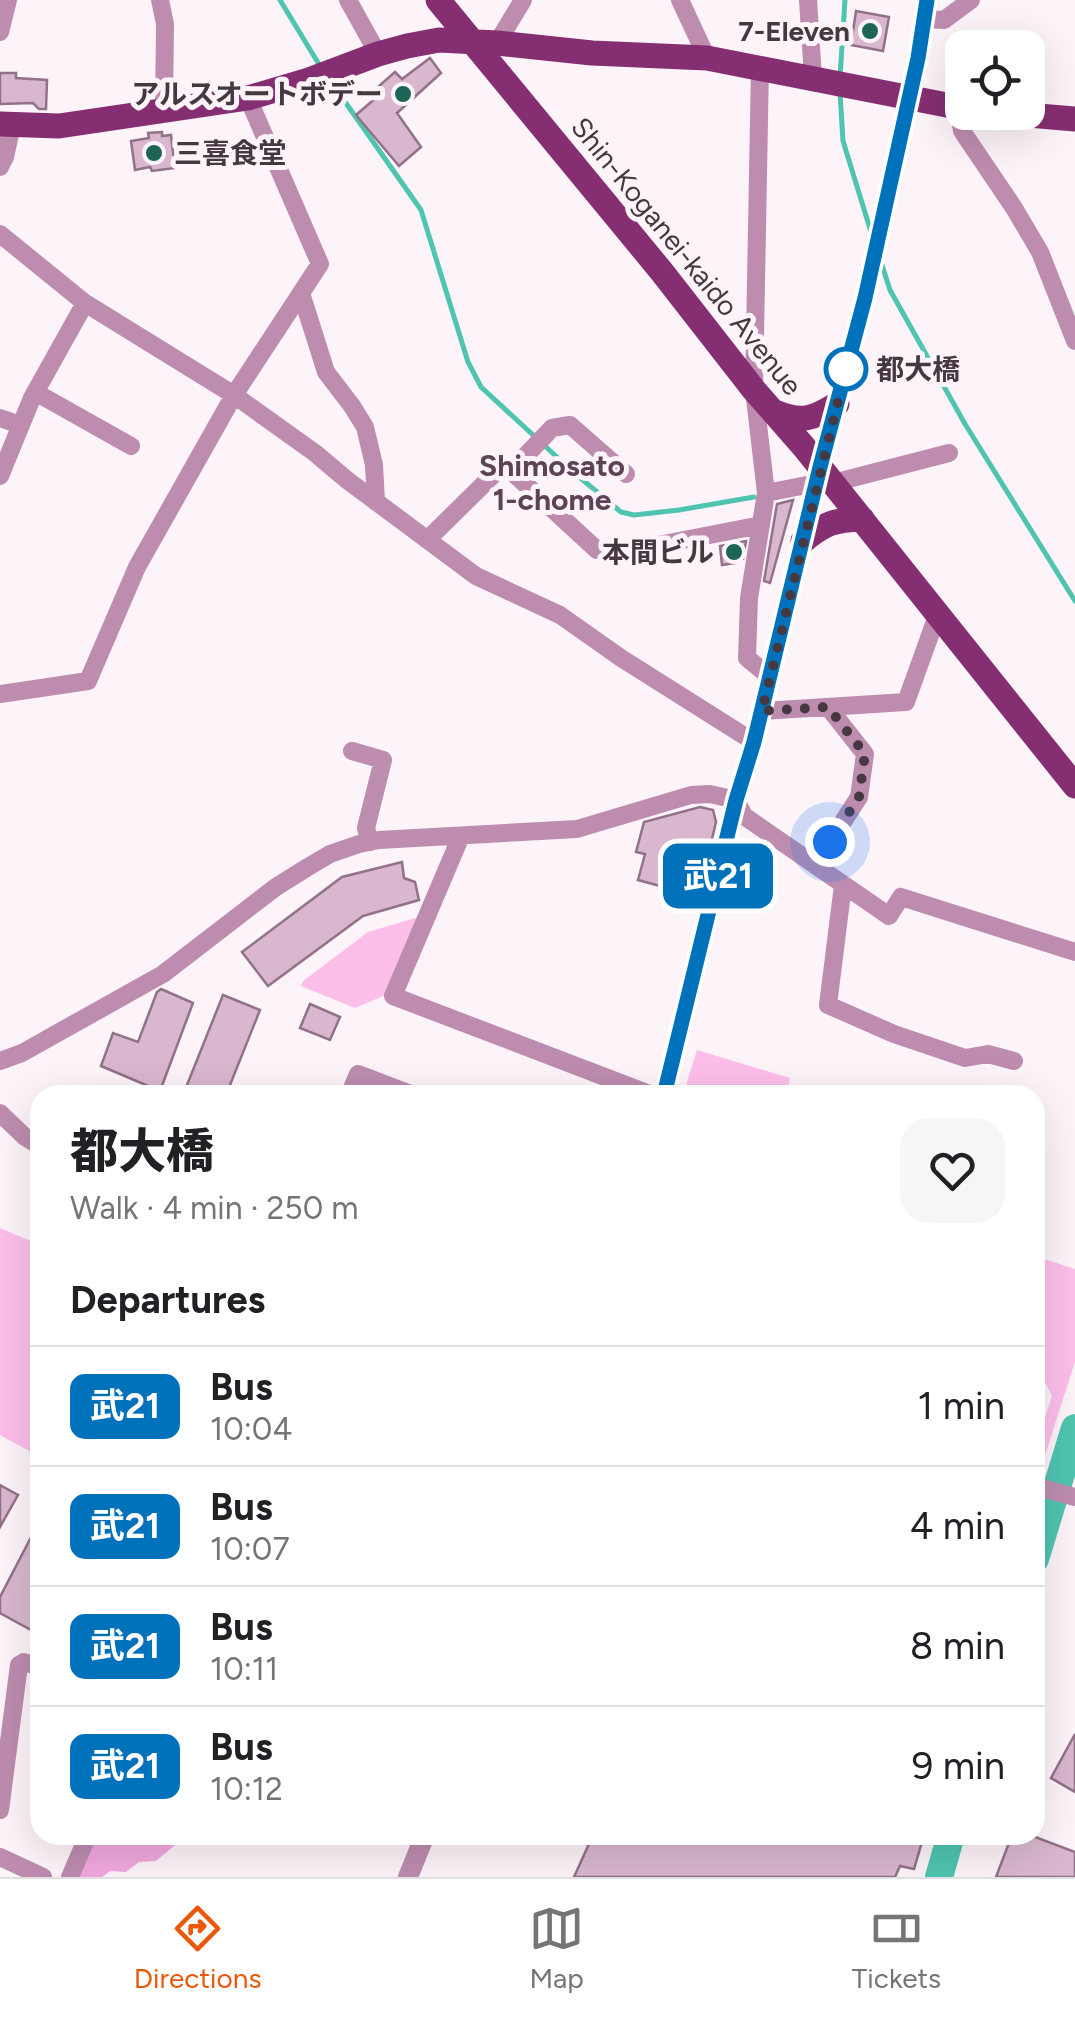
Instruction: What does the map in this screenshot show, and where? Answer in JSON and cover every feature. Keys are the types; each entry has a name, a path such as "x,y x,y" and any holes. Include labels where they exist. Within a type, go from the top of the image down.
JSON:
{"main road":[{"name":"Shin-Koganei-kaido Avenue","path":"438,0 486,42 823,478 862,518 1075,786"},
{"path":"6,125 58,126 248,98 378,54 439,40 707,58 945,105"},
{"path":"1045,116 1075,119"},
{"path":"775,412 792,419 806,418 837,404"},
{"path":"803,541 836,520 862,518"}],"street":[{"path":"0,32 8,0"},
{"path":"160,0 165,24 164,111"},
{"path":"348,0 378,54"},
{"path":"486,42 523,0"},
{"path":"680,0 707,58"},
{"path":"808,0 830,81"},
{"path":"666,1085 736,800 823,478 837,404 885,212 926,9 944,20 971,0"},
{"path":"760,67 754,390 766,494 748,598 748,658 769,676"},
{"path":"0,694 88,681 137,567 234,395 320,264 248,98"},
{"path":"0,167 5,157 6,125"},
{"path":"962,130 1040,252 1075,342"},
{"path":"0,234 85,303 234,395 476,576 560,615 754,742"},
{"path":"301,293 326,372 365,427 374,464 376,502"},
{"path":"0,476 36,392 85,303"},
{"path":"36,392 131,446"},
{"path":"0,418 20,425"},
{"path":"511,471 552,428 570,425 626,474"},
{"path":"766,494 823,478 949,453"},
{"path":"427,540 497,471 511,471 597,550 648,548 761,525"},
{"path":"762,711 906,702 938,614"},
{"path":"815,865 859,797 865,754 828,707"},
{"path":"352,751 383,760 366,828 370,842"},
{"path":"0,1062 163,974 276,887 330,854 370,842 577,829 691,795 710,794 736,800"},
{"path":"736,800 744,816 888,916 901,897 1075,952"},
{"path":"461,836 393,996 626,1085"},
{"path":"843,885 828,1006 965,1058 988,1054 1014,1060"},
{"path":"353,1085 358,1074 387,1085"},
{"path":"0,1114 30,1140"},
{"path":"1045,1488 1075,1497"},
{"path":"0,1810 19,1665 30,1664"},
{"path":"70,1877 84,1845"},
{"path":"408,1877 418,1845"},
{"path":"0,1857 43,1877"}],"shaded area":[{"path":"422,916 388,994 355,1008 301,986 368,932"},
{"path":"697,1050 790,1078 789,1085 686,1085"},
{"path":"0,1228 30,1241 30,1452 0,1435"},
{"path":"1045,1259 1075,1269 1075,1362 1045,1455 1045,1417 1052,1396 1045,1382"},
{"path":"84,1845 175,1845 156,1861 139,1862 126,1872 70,1877"}],"building":[{"name":"7-Eleven","path":"856,11 889,17 883,51 851,45"},
{"path":"430,58 441,73 397,113 421,147 399,166 356,115 384,91 379,86 395,72 402,79"},
{"path":"0,73 47,80 46,109 33,103 0,104"},
{"path":"162,132 162,136 171,135 175,168 135,170 131,141"},
{"path":"793,500 770,583 764,581 777,504"},
{"name":"本間ビル","path":"746,541 743,559 722,565 720,546"},
{"path":"700,807 713,810 716,822 698,897 690,905 686,893 638,880 645,854 636,852 644,822"},
{"path":"402,862 404,878 415,882 419,900 363,916 268,986 242,952 342,877"},
{"path":"161,989 193,1003 162,1085 146,1085 101,1066 113,1033 138,1042"},
{"path":"223,995 260,1010 230,1085 187,1085"},
{"path":"310,1004 340,1017 330,1040 300,1028"},
{"path":"0,1485 18,1495 0,1527"},
{"path":"30,1539 30,1630 0,1613 0,1597"},
{"path":"1075,1734 1075,1792 1051,1778"},
{"path":"1045,1841 1075,1852 1075,1877 996,1877 1008,1845 1045,1845"},
{"path":"588,1845 921,1845 914,1869 900,1866 895,1877 574,1877"}],"waterway":[{"path":"280,0 320,66"},
{"path":"840,77 845,0"},
{"path":"329,79 421,210 468,362 481,387 621,512 634,515 679,510 754,497"},
{"path":"840,93 843,141 871,232"},
{"path":"881,262 890,290 965,424 1075,601"},
{"path":"1045,1526 1075,1428"},
{"path":"939,1877 948,1845"}],"bus line":[{"name":"武21","path":"666,1085 865,298 918,58 927,0"}],"place":[{"name":"7-Eleven","path":"870,31"},
{"name":"アルスオートボデー","path":"403,94"},
{"name":"三喜食堂","path":"154,153"},
{"name":"都大橋","path":"846,369"},
{"name":"本間ビル","path":"734,552"}],"district":[{"name":"Shimosato 1-chome","path":"552,483"}],"route":[{"path":"830,842 859,797 865,754 828,707 762,711 846,369"}]}
